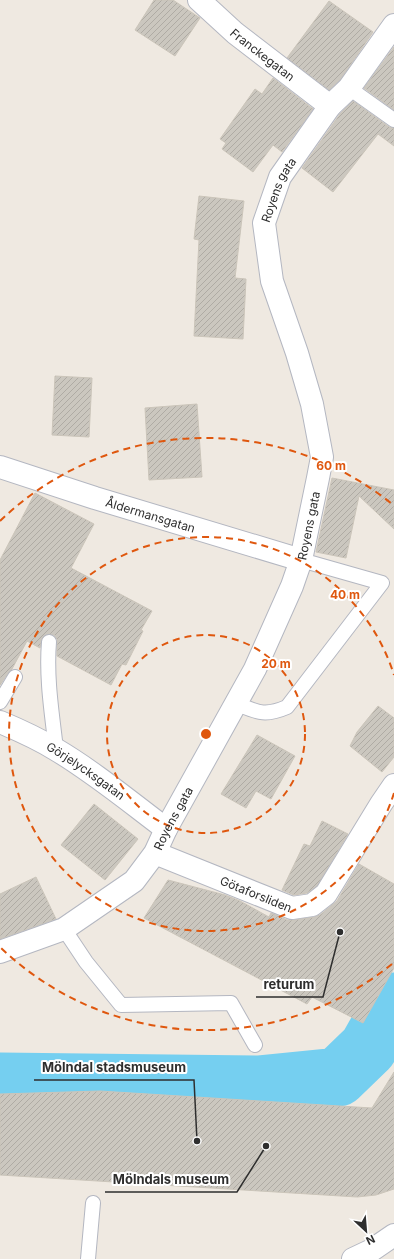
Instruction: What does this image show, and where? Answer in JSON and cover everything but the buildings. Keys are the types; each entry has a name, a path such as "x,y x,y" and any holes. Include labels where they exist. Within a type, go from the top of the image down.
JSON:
{"street":[{"name":"Franckegatan","path":"199,0 235,33 330,106"},
{"name":"Royens gata","path":"0,952 64,928 134,881 155,853 166,829 255,669 292,586 301,560 322,457 312,404 272,281 264,223 280,177 330,106 350,88 394,25"},
{"name":"Åldermansgatan","path":"0,467 95,498 301,560"},
{"name":"Görjelycksgatan","path":"0,722 38,739 97,776 166,829"},
{"name":"Götaforsliden","path":"155,853 292,908 312,905 326,894 381,804 394,786"},
{"path":"368,1256 394,1235"}],"lane":[{"path":"350,88 394,120"},
{"path":"235,703 260,713 275,713 287,707 382,583 301,560"},
{"path":"49,642 48,682 56,750"},
{"path":"0,702 15,677"},
{"path":"64,928 86,962 121,1004 231,1003 255,1045"},
{"path":"88,1259 93,1204"}],"waterway":[{"path":"0,1082 258,1085 338,1077 368,1048 394,1002"}],"place":[{"name":"returum","path":"340,932"},
{"name":"Mölndal stadsmuseum","path":"197,1141"},
{"name":"Mölndals museum","path":"266,1146"}]}
